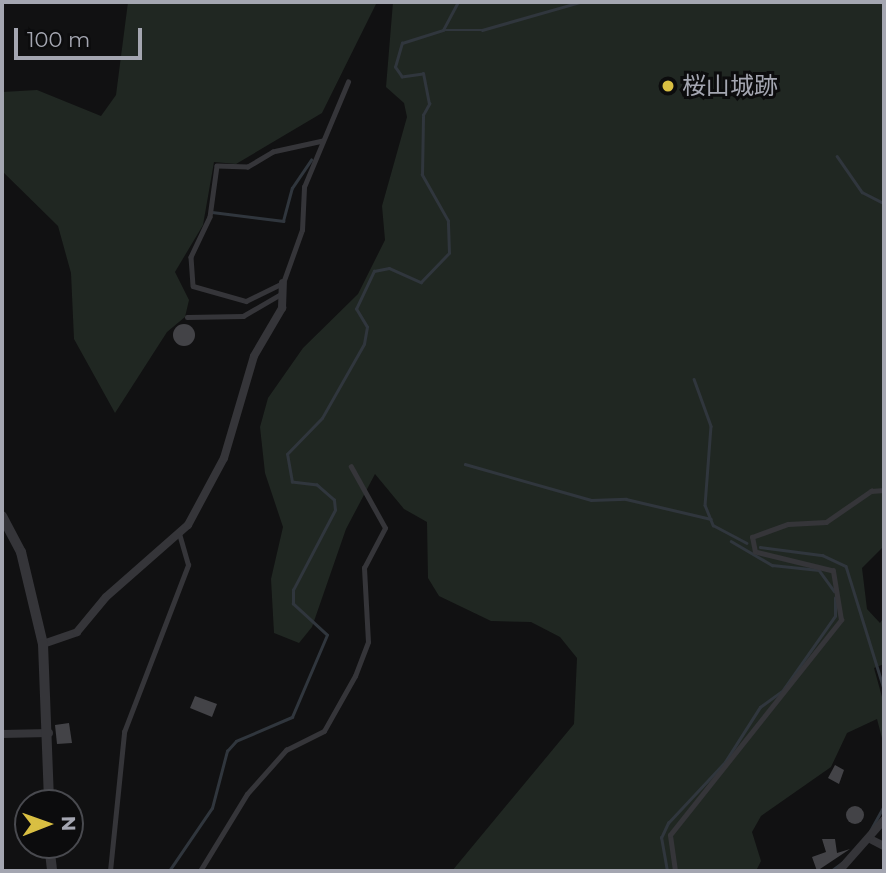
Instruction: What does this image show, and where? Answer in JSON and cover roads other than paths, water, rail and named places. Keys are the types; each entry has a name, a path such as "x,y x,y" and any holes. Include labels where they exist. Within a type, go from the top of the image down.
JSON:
{"street":[{"path":"43,644 77,632 106,597 179,534 224,458 254,356 284,288"},
{"path":"2,516 21,552 43,644 49,733 49,789"},
{"path":"2,734 49,733"},
{"path":"839,871 872,840 884,820"},
{"path":"872,840 884,846"}],"lane":[{"path":"187,317 243,316 284,288 302,230 304,187 348,82"},
{"path":"284,288 246,302 206,294 193,286 191,257 210,217 217,166 248,167 273,152 323,141"},
{"path":"200,871 247,794 286,750 324,731 355,676 368,642 364,568 385,528 351,467"},
{"path":"675,871 670,835 841,620 833,571 755,552 752,537 788,524 826,522 871,491 884,490"},
{"path":"110,871 124,732 188,565 179,534"}],"waterway":[{"path":"169,871 212,808 227,751 236,741 292,717 327,635 293,604 293,590 335,510 334,500 317,485 292,482 287,454 322,418 364,344 367,327 356,309 374,271 389,268 421,282 449,253 448,221 422,175 423,115 429,104 423,74 402,77 395,67 402,43 443,30 458,2"},
{"path":"444,30 482,30 580,2"},
{"path":"837,156 862,192 884,203"},
{"path":"212,212 283,221 292,188 311,160"},
{"path":"694,379 711,426 705,505 713,525 747,543"},
{"path":"465,464 591,500 626,499 711,519"},
{"path":"731,541 772,565 819,570 834,591"},
{"path":"760,547 822,555 846,566 884,689"},
{"path":"667,871 661,838 668,823 725,762 760,707 783,690 835,616 835,598"},
{"path":"870,831 884,806"},
{"path":"831,871 843,862"}],"place":[{"name":"桜山城跡","path":"668,86"}]}
